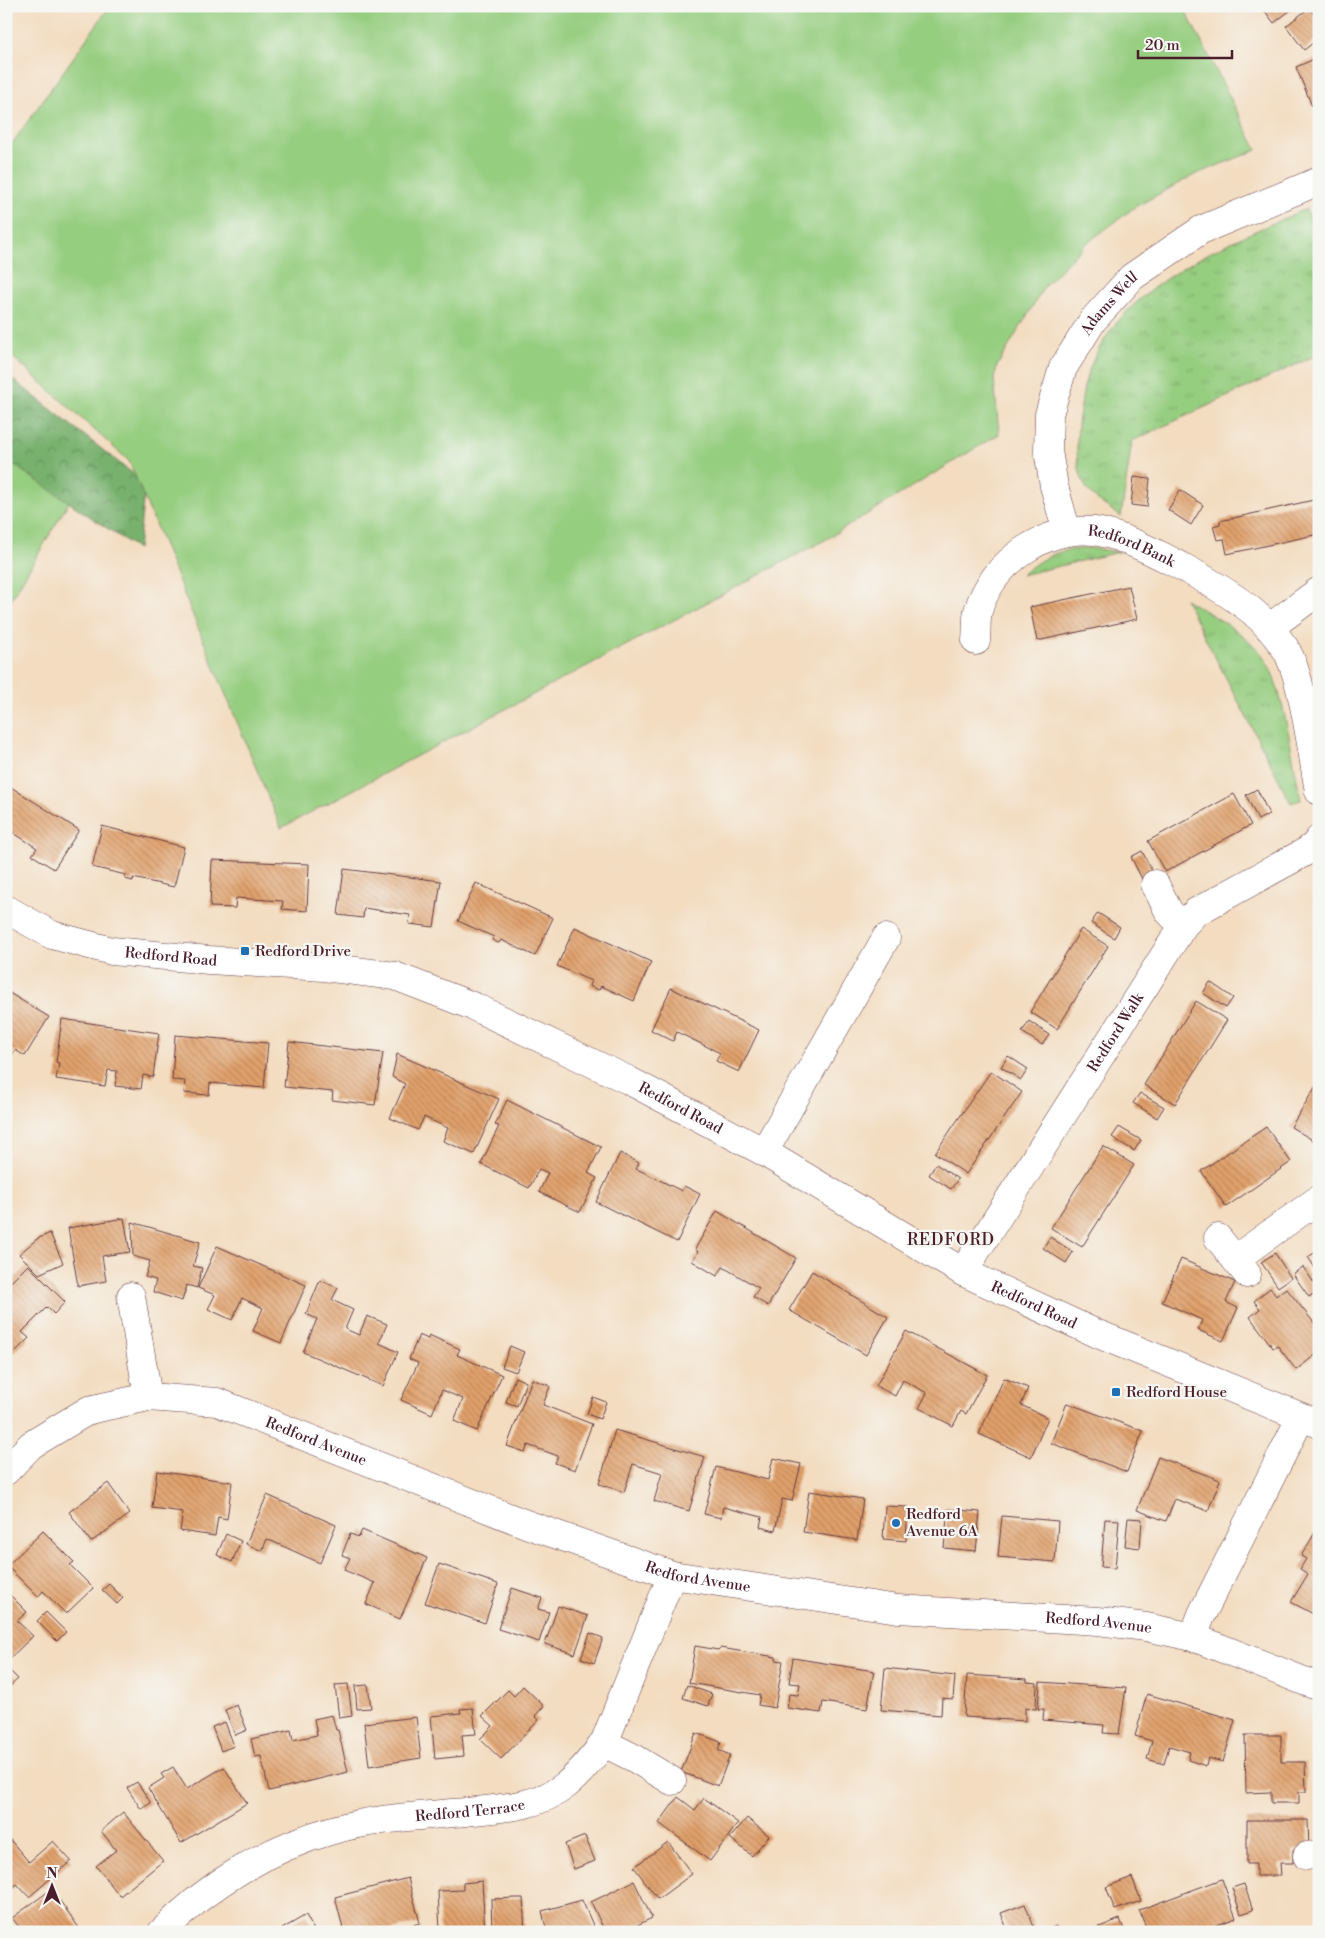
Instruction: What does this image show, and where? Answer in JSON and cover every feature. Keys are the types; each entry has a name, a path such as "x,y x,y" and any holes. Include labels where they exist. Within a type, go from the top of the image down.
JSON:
{"street":[{"name":"Adams Well","path":"1067,532 1054,486 1048,450 1049,414 1063,368 1093,320 1132,277 1201,230 1319,181"},
{"name":"Redford Bank","path":"976,641 978,612 987,590 1004,566 1026,549 1067,532 1094,531 1141,546 1234,598 1269,628"},
{"path":"1319,591 1269,628 1286,649 1296,672 1319,791"},
{"name":"Redford Walk","path":"963,1272 1183,926 1196,912 1290,861 1318,843"},
{"path":"1155,884 1169,912 1183,926"},
{"name":"Redford Road","path":"6,909 52,935 112,951 209,960 324,967 394,976 475,1006 628,1080 764,1152 963,1272 1094,1332 1310,1421"},
{"path":"764,1152 886,938"},
{"path":"1233,1257 1319,1200"},
{"path":"131,1296 148,1397"},
{"name":"Redford Avenue","path":"6,1471 31,1445 89,1410 148,1397 217,1402 526,1524 672,1575 898,1609 1098,1621 1146,1626 1193,1637 1319,1687"},
{"path":"1193,1637 1202,1614 1310,1421"},
{"name":"Redford Terrace","path":"162,1932 209,1889 286,1846 334,1830 394,1819 514,1807 541,1800 565,1786 586,1767 604,1743 672,1575"},
{"path":"604,1743 672,1781"}],"green space":[{"path":"110,6 1183,6 1257,150 1196,174 1135,207 1087,243 1046,284 997,366 994,379 999,434 825,540 281,828 129,461 6,351 6,152"},
{"path":"1306,209 1319,236 1319,354 1132,441 1121,517 1091,494 1085,486 1079,468 1077,436 1079,417 1084,387 1097,352 1117,322 1143,297 1173,274 1240,238"},
{"path":"6,374 145,483 138,549 6,460"},
{"path":"6,460 69,502 6,608"},
{"path":"1089,548 1119,552 1021,575 1052,555 1068,550"},
{"path":"1185,599 1239,633 1258,649 1265,659 1278,688 1283,707 1301,800 1291,803"}],"building":[{"path":"1261,6 1296,6 1274,23"},
{"path":"1309,8 1319,21 1319,38 1304,50 1286,26"},
{"path":"1319,57 1319,103 1312,106 1296,67"},
{"path":"1134,477 1150,479 1147,507 1131,505"},
{"path":"1180,490 1203,505 1191,525 1168,510"},
{"path":"1318,499 1319,534 1227,554 1224,539 1217,540 1213,526 1220,524 1220,521"},
{"path":"1129,586 1137,619 1037,641 1030,607"},
{"path":"6,784 79,830 54,869 32,855 37,848 6,828"},
{"path":"1257,789 1269,814 1258,820 1246,795"},
{"path":"1234,794 1251,825 1165,872 1148,841"},
{"path":"102,826 184,847 174,887 133,878 133,881 125,879 126,875 92,867"},
{"path":"1142,851 1154,875 1143,881 1131,857"},
{"path":"212,860 309,864 307,911 282,909 283,901 236,898 235,908 210,907"},
{"path":"344,869 441,881 434,927 409,924 410,915 364,908 363,918 338,915"},
{"path":"476,883 553,918 535,956 501,940 499,943 496,942 492,940 494,937 458,921"},
{"path":"1098,913 1120,927 1114,938 1091,923"},
{"path":"575,927 651,962 634,1001 601,986 599,990 589,986 591,981 557,966"},
{"path":"1081,929 1108,946 1057,1029 1030,1012"},
{"path":"1210,982 1233,998 1226,1008 1203,993"},
{"path":"671,988 759,1030 739,1072 716,1061 720,1053 677,1032 673,1041 651,1030"},
{"path":"6,991 49,1017 25,1056 15,1050 6,1064"},
{"path":"1196,1001 1227,1020 1175,1104 1144,1085"},
{"path":"62,1019 159,1033 153,1077 143,1075 141,1089 115,1086 117,1071 108,1070 105,1086 56,1079 59,1063 56,1062"},
{"path":"1029,1021 1049,1035 1042,1045 1022,1032"},
{"path":"175,1035 268,1043 264,1088 210,1083 209,1095 184,1093 185,1081 172,1080"},
{"path":"289,1042 383,1053 375,1105 332,1100 333,1092 284,1087"},
{"path":"397,1054 499,1099 474,1154 443,1141 448,1128 424,1117 418,1130 390,1118 405,1084 392,1077"},
{"path":"1008,1056 1028,1069 1021,1080 1001,1067"},
{"path":"991,1071 1022,1092 966,1174 935,1153"},
{"path":"1319,1081 1319,1144 1291,1127"},
{"path":"1140,1093 1164,1107 1157,1118 1133,1103"},
{"path":"507,1100 601,1147 588,1173 597,1178 580,1212 539,1192 548,1173 539,1169 529,1188 481,1164 499,1126 495,1125"},
{"path":"1119,1127 1141,1140 1134,1151 1112,1137"},
{"path":"1266,1127 1291,1162 1226,1207 1201,1171"},
{"path":"1103,1146 1134,1165 1082,1247 1051,1228"},
{"path":"620,1153 639,1163 636,1169 682,1191 684,1186 700,1194 677,1242 596,1202"},
{"path":"936,1164 958,1179 951,1189 929,1175"},
{"path":"717,1211 796,1258 768,1306 753,1297 759,1288 723,1267 717,1276 692,1261 698,1252 695,1249"},
{"path":"124,1218 130,1252 102,1256 106,1281 78,1286 68,1228"},
{"path":"132,1222 200,1242 193,1266 202,1268 197,1288 187,1285 182,1301 153,1292 156,1280 145,1277 150,1261 133,1256"},
{"path":"50,1233 63,1263 39,1274 19,1254 37,1239"},
{"path":"1050,1237 1073,1252 1066,1263 1043,1248"},
{"path":"217,1246 306,1285 281,1343 253,1331 263,1308 242,1298 232,1320 208,1309 215,1295 198,1288"},
{"path":"1319,1250 1319,1274 1308,1257"},
{"path":"1275,1253 1291,1278 1278,1287 1261,1262"},
{"path":"1181,1259 1235,1282 1226,1302 1238,1308 1223,1341 1198,1330 1202,1320 1162,1302"},
{"path":"28,1265 65,1302 54,1314 47,1307 22,1332 29,1338 14,1353 6,1345 6,1287"},
{"path":"1303,1267 1319,1290 1309,1297 1293,1274"},
{"path":"812,1271 888,1317 866,1355 789,1310"},
{"path":"320,1280 338,1288 332,1300 353,1310 345,1329 359,1335 367,1316 387,1324 379,1343 398,1352 383,1386 303,1352 317,1319 306,1314"},
{"path":"1270,1288 1276,1296 1286,1288 1319,1329 1319,1352 1296,1370 1277,1345 1273,1348 1250,1317 1260,1309 1254,1301"},
{"path":"906,1331 987,1375 966,1414 961,1411 953,1426 919,1408 927,1393 903,1380 895,1396 876,1386"},
{"path":"419,1335 428,1339 429,1335 460,1349 457,1355 502,1375 477,1431 454,1421 463,1399 442,1390 432,1414 401,1400 418,1363 409,1359"},
{"path":"510,1346 524,1352 516,1372 502,1367"},
{"path":"515,1377 526,1382 517,1406 506,1402"},
{"path":"1004,1378 1028,1388 1021,1405 1048,1418 1031,1457 979,1434"},
{"path":"532,1379 550,1386 543,1405 592,1424 575,1470 555,1463 558,1456 528,1445 525,1452 507,1446"},
{"path":"593,1397 606,1402 600,1419 587,1414"},
{"path":"1067,1403 1143,1431 1127,1472 1051,1443"},
{"path":"615,1430 705,1457 689,1511 654,1501 662,1473 633,1464 624,1492 599,1484"},
{"path":"1158,1457 1220,1480 1208,1511 1175,1499 1166,1521 1137,1510"},
{"path":"773,1458 801,1464 792,1501 782,1499 775,1531 760,1527 762,1517 723,1507 721,1518 704,1514 716,1467 768,1480"},
{"path":"157,1471 232,1482 227,1519 218,1517 215,1536 180,1531 183,1512 152,1508"},
{"path":"108,1483 130,1514 91,1542 69,1512"},
{"path":"809,1491 863,1499 857,1540 803,1532"},
{"path":"267,1495 336,1525 320,1563 267,1539 262,1551 246,1544"},
{"name":"Redford Avenue 6A","path":"885,1506 908,1507 906,1541 883,1539"},
{"path":"948,1509 980,1512 976,1551 944,1548"},
{"path":"1002,1516 1058,1521 1055,1562 998,1557"},
{"path":"1128,1518 1142,1519 1140,1548 1125,1546"},
{"path":"1105,1519 1119,1520 1115,1568 1101,1567"},
{"path":"1319,1526 1319,1612 1317,1616 1291,1602 1308,1574 1300,1569 1306,1559 1301,1556"},
{"path":"362,1530 427,1558 400,1619 366,1604 375,1583 344,1570 350,1558 342,1555 350,1534 359,1537"},
{"path":"43,1531 74,1562 70,1565 93,1588 66,1614 43,1591 38,1597 7,1566"},
{"path":"226,1534 241,1541 232,1562 217,1555"},
{"path":"439,1564 498,1584 485,1623 425,1603"},
{"path":"109,1584 123,1598 117,1604 102,1590"},
{"path":"512,1588 542,1598 538,1609 549,1612 539,1642 498,1629"},
{"path":"6,1591 27,1612 17,1621 33,1636 8,1660 6,1658"},
{"path":"558,1606 588,1616 575,1654 545,1644"},
{"path":"46,1612 66,1632 57,1641 37,1621"},
{"path":"590,1633 603,1638 594,1663 581,1658"},
{"path":"695,1646 776,1657 776,1660 783,1661 775,1708 758,1705 760,1695 689,1683"},
{"path":"793,1658 874,1671 867,1709 823,1702 821,1713 787,1708 789,1694 798,1695 800,1684 789,1683"},
{"path":"6,1667 18,1679 6,1690"},
{"path":"885,1668 955,1676 953,1699 942,1698 941,1715 881,1710"},
{"path":"967,1675 1027,1679 1027,1682 1037,1683 1036,1709 1025,1708 1025,1721 964,1717"},
{"path":"1040,1682 1126,1688 1119,1734 1103,1733 1104,1725 1043,1720 1044,1709 1038,1709"},
{"path":"348,1684 352,1716 339,1718 335,1685"},
{"path":"368,1685 371,1708 357,1709 355,1686"},
{"path":"687,1685 712,1694 708,1706 683,1698"},
{"path":"523,1686 544,1706 535,1716 539,1720 501,1759 480,1739 493,1726 482,1716 508,1690 514,1696"},
{"path":"1147,1694 1235,1720 1223,1762 1208,1758 1206,1766 1188,1760 1190,1752 1169,1746 1164,1764 1147,1759 1152,1741 1135,1736"},
{"path":"237,1705 247,1730 235,1735 225,1710"},
{"path":"473,1708 476,1734 462,1735 464,1756 435,1759 431,1716 461,1713 460,1709"},
{"path":"332,1715 336,1730 338,1730 348,1772 269,1791 261,1756 255,1757 251,1739 291,1730 293,1740 317,1735 314,1719"},
{"path":"416,1717 421,1758 369,1766 364,1723"},
{"path":"225,1722 234,1746 221,1751 212,1727"},
{"path":"696,1733 721,1742 718,1750 730,1755 718,1786 681,1772"},
{"path":"1245,1735 1281,1735 1281,1762 1305,1762 1306,1792 1299,1792 1299,1803 1271,1803 1271,1792 1246,1793"},
{"path":"173,1767 187,1789 224,1767 247,1803 181,1843 148,1788 164,1778 161,1774"},
{"path":"137,1782 151,1803 141,1809 127,1788"},
{"path":"678,1797 695,1810 704,1798 738,1823 710,1861 659,1823"},
{"path":"123,1812 163,1861 120,1896 96,1866 116,1850 101,1831"},
{"path":"747,1818 769,1836 752,1856 730,1838"},
{"path":"1247,1820 1308,1820 1309,1850 1293,1850 1293,1863 1280,1863 1281,1876 1256,1876 1256,1864 1247,1864"},
{"path":"6,1835 29,1862 53,1841 71,1861 29,1897 17,1884 6,1894"},
{"path":"585,1836 595,1861 574,1869 565,1844"},
{"path":"668,1842 692,1874 658,1899 634,1867"},
{"path":"1132,1877 1141,1901 1115,1910 1106,1887"},
{"path":"408,1878 420,1923 385,1932 344,1932 335,1897"},
{"path":"1222,1879 1236,1918 1198,1932 1148,1932 1139,1910"},
{"path":"482,1881 485,1932 440,1932 438,1891 463,1890 463,1883"},
{"path":"634,1881 652,1918 623,1932 605,1932 591,1902"},
{"path":"1244,1884 1253,1910 1241,1914 1232,1888"},
{"path":"49,1891 57,1904 60,1901 82,1932 23,1932 12,1918"},
{"path":"523,1898 525,1932 492,1932 491,1899"},
{"path":"582,1900 596,1932 547,1932 542,1911"},
{"path":"1025,1904 1034,1927 1021,1932 1008,1932 1001,1913"},
{"path":"306,1915 315,1932 284,1932 282,1929"},
{"path":"1120,1919 1125,1932 1086,1932"},
{"path":"1056,1926 1058,1932 1042,1932"}],"place":[{"name":"Redford Drive","path":"245,951"},
{"name":"Redford House","path":"1116,1392"},
{"name":"Redford Avenue 6A","path":"896,1523"}],"district":[{"name":"REDFORD","path":"951,1240"}]}
